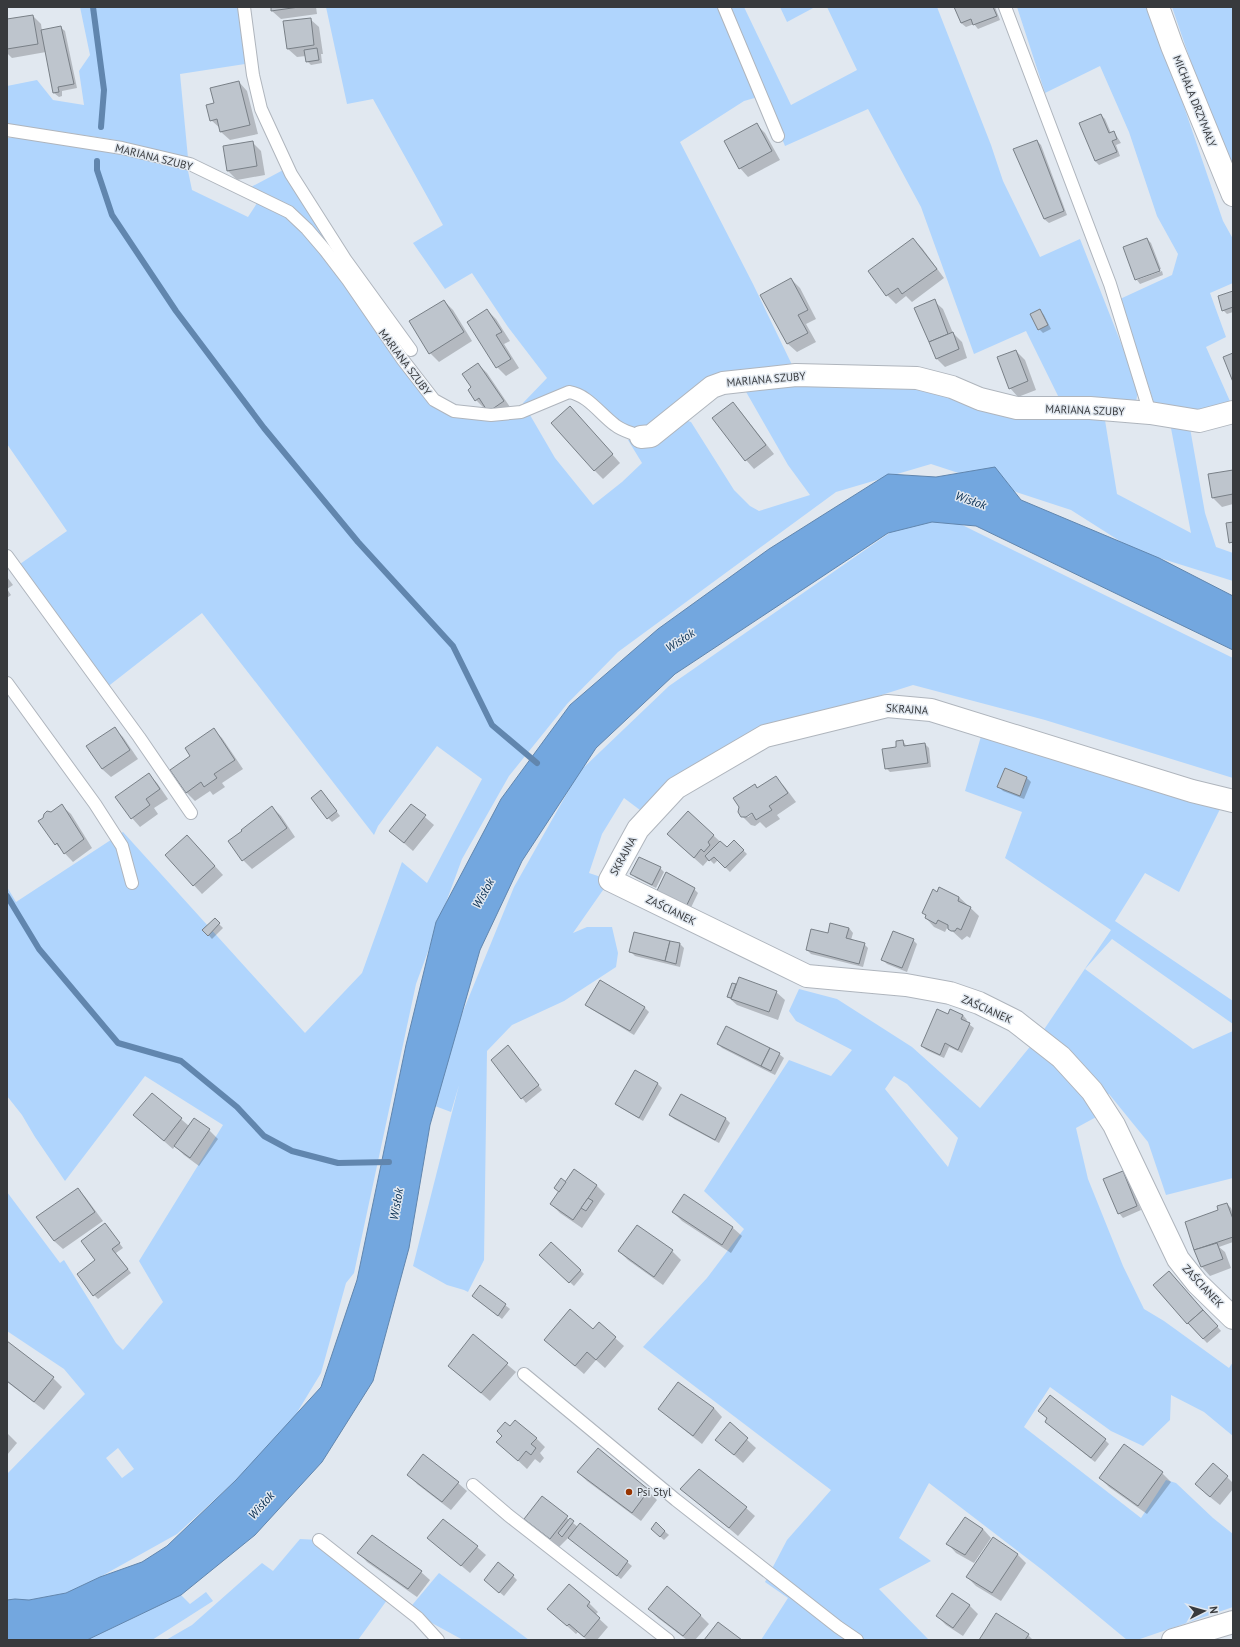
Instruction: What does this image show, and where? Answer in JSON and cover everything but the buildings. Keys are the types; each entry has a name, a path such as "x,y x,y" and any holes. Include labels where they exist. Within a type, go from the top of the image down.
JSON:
{"street":[{"name":"MICHAŁA DRZYMAŁY","path":"1158,7 1172,46 1233,195"},
{"name":"MARIANA SZUBY","path":"641,437 651,436 712,387 723,383 796,375 917,378 952,387 980,399 1017,408 1090,408 1150,413 1199,421 1233,412"},
{"name":"SKRAJNA","path":"610,880 638,829 676,788 765,736 887,706 931,710 1192,791 1233,801"},
{"name":"ZAŚCIANEK","path":"610,880 807,976 906,985 950,993 979,1003 1015,1021 1061,1057 1092,1091 1114,1125 1178,1259 1197,1283 1233,1318"},
{"path":"1173,1640 1233,1622"}],"lane":[{"path":"244,7 253,75 261,109 279,145 291,174 345,259 411,350"},
{"path":"724,7 778,136"},
{"path":"1005,7 1110,284 1150,413"},
{"name":"MARIANA SZUBY","path":"7,130 122,148 190,164 289,212 307,229 329,256 398,353 434,400 454,411 491,415 521,412 569,392 576,393 616,426 641,437"},
{"path":"7,556 139,737 191,813"},
{"path":"7,683 95,804 122,846 132,883"},
{"path":"524,1374 676,1500 838,1627 857,1640"},
{"path":"473,1484 508,1515 668,1640"},
{"path":"319,1540 418,1618 438,1640"}],"shaded area":[{"path":"80,7 239,7 245,64 180,74 188,158 116,140 7,125 7,86 37,80 53,100 84,105 79,71 90,55"},
{"path":"326,7 723,7 758,97 744,101 680,142 753,284 795,371 738,377 649,433 617,423 579,391 523,409 523,403 547,378 508,327 472,273 445,289 413,243 443,225 373,99 347,104"},
{"path":"728,7 744,7 791,105 857,70 827,7 937,7 991,145 1003,181 1040,257 1080,239 1136,383 1137,395 1135,404 1062,404 1026,331 974,354 921,207 868,109 785,146"},
{"path":"780,7 815,7 787,22"},
{"path":"1017,7 1150,7 1223,221 1233,239 1233,283 1210,293 1226,337 1206,347 1233,408 1215,412 1155,406 1120,299 1172,275 1178,254 1157,216 1129,132 1100,66 1045,93"},
{"path":"1172,7 1233,7 1233,177 1207,109"},
{"path":"32,137 187,166 192,190 248,217 259,200 285,213 305,231 450,414 530,415 555,458 593,505 622,482 642,463 628,440 655,437 682,419 691,422 734,490 750,506 759,511 810,495 788,465 741,383 873,381 1104,414 1117,494 1191,533 1170,423 1190,428 1205,513 1216,547 1233,553 1233,581 1134,550 1071,510 931,464 836,492 618,652 567,704 509,776 462,859 416,984 354,1273 346,1283 321,1373 281,1439 177,1534 100,1577 66,1593 29,1600 7,1600 7,1474 85,1394 64,1369 7,1331 7,1192 60,1263 64,1260 116,1343 123,1350 163,1302 139,1261 223,1125 145,1076 65,1181 22,1115 7,1096 7,887 16,902 123,832 305,1033 362,973 402,862 427,883 482,779 437,746 378,826 374,835 202,613 106,688 20,564 67,531 7,444 7,138","holes":["118,1448 134,1469 122,1478 106,1458"]},
{"path":"285,169 344,263 251,187"},
{"path":"948,518 1233,658 1233,778 1045,720 913,685 765,732 644,813 624,798 602,834 589,873 610,880 573,933 587,927 612,927 618,953 616,967 564,1001 512,1025 487,1051 484,1260 468,1292 447,1285 413,1266 459,1085 451,1112 435,1106 448,1048 514,887 579,772 669,686 901,525"},
{"path":"982,733 1223,803 1179,892 1145,873 1115,921 1233,1001 1233,1024 1112,939 1085,969 1193,1049 1233,1031 1233,1178 1166,1195 1148,1142 1109,1094 1105,1095 1043,1031 1111,930 1005,858 1022,812 965,791"},
{"path":"799,989 837,999 912,1047 980,1108 1033,1043 1057,1060 1098,1116 1076,1128 1088,1179 1123,1266 1144,1309 1164,1321 1229,1368 1233,1362 1233,1436 1204,1412 1171,1395 1170,1420 1143,1446 1111,1431 1050,1387 1024,1427 1141,1518 1166,1480 1176,1483 1213,1518 1233,1534 1233,1607 1137,1640 1127,1640 1045,1572 929,1483 899,1538 931,1561 879,1589 929,1640 761,1640 788,1598 765,1582 787,1540 831,1490 643,1347 707,1278 744,1229 704,1191 789,1060 831,1076 852,1050 796,1021 789,1011","holes":["894,1076 907,1084 958,1138 948,1167 885,1089"]},
{"path":"300,1539 319,1540 390,1596 358,1640 166,1640 192,1625 262,1563 273,1571"},
{"path":"439,1573 529,1640 463,1640 408,1610"},
{"path":"206,1592 213,1601 152,1640 87,1640 181,1595 190,1604"}],"water":[{"name":"Wisłok","path":"995,467 1021,500 1159,558 1233,596 1233,650 976,526 932,522 888,533 675,674 596,748 522,861 480,950 430,1125 409,1248 373,1381 322,1462 255,1535 181,1595 87,1640 7,1640 7,1600 29,1600 66,1593 100,1577 142,1562 167,1546 236,1480 321,1387 357,1280 406,1045 436,922 501,799 570,705 658,629 769,549 888,474 936,477"}],"waterway":[{"path":"93,7 104,90 101,127"},
{"path":"97,161 97,170 112,215 176,311 264,428 358,542 453,646 492,725 537,763"},
{"path":"7,896 39,949 118,1043 181,1061 237,1107 264,1136 292,1151 338,1163 389,1162"}],"place":[{"name":"Psi Styl","path":"629,1492"}]}
